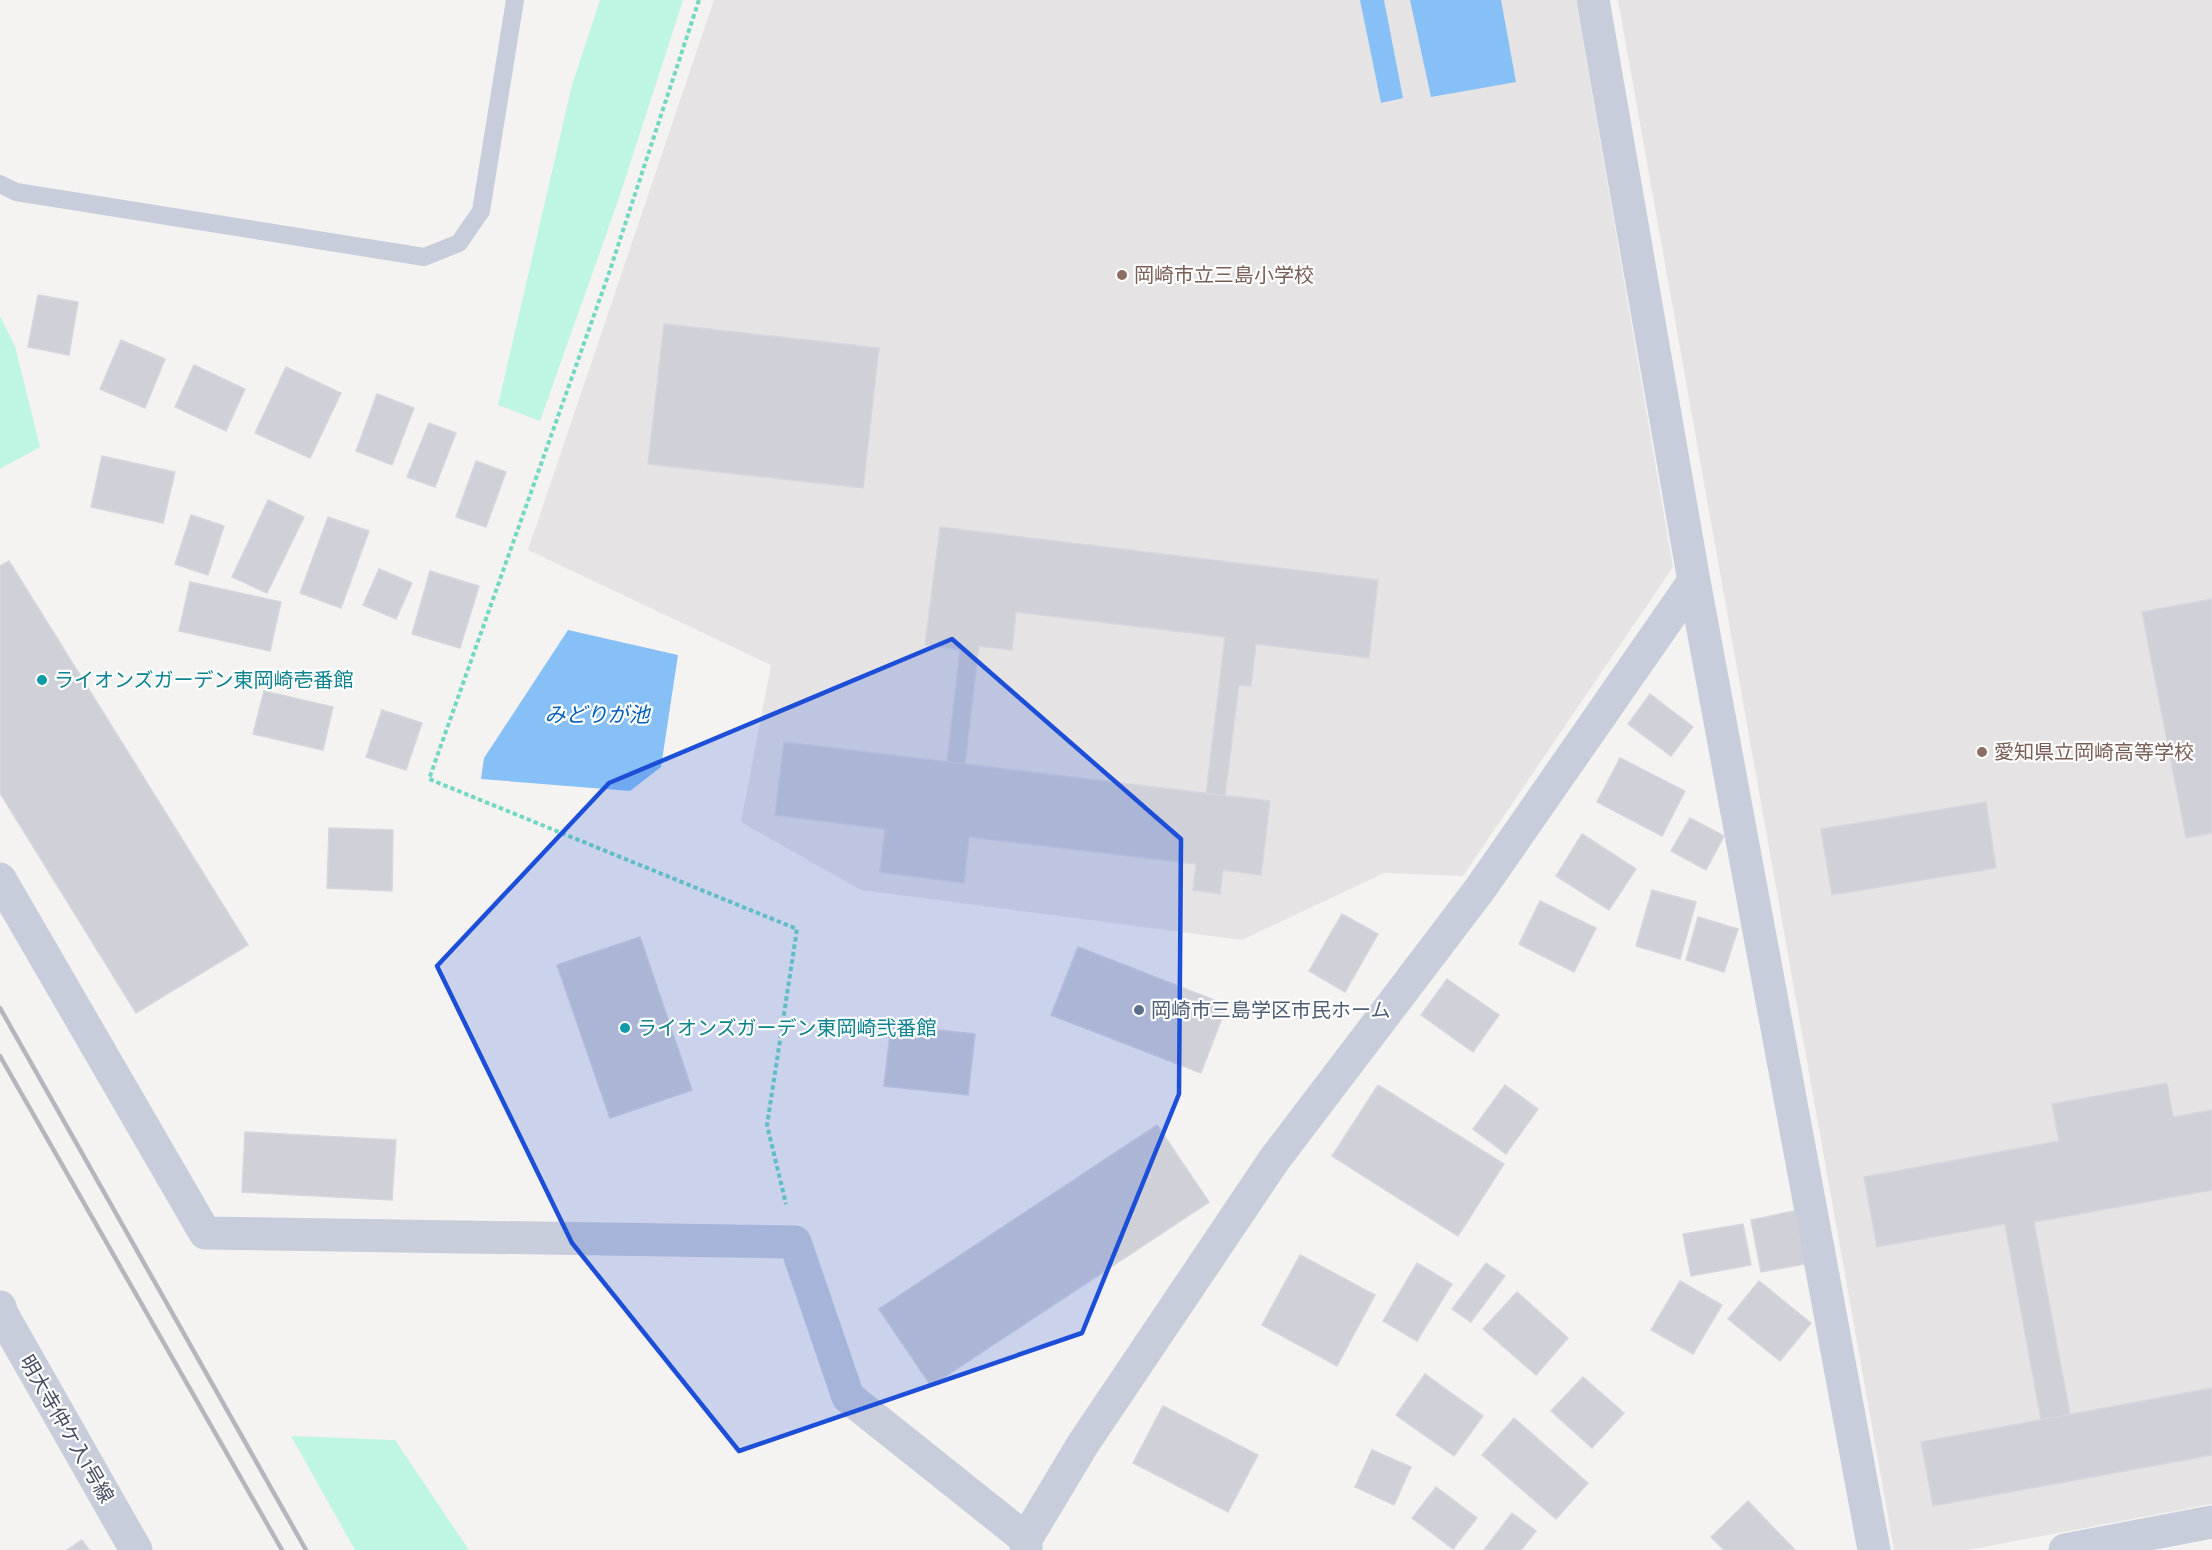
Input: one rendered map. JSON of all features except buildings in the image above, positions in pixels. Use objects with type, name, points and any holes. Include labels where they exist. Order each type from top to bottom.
[{"type":"street","points":[[1593,0],[1694,581],[1874,1550]]},
{"type":"street","points":[[0,879],[206,1233],[795,1242],[848,1397],[1026,1544],[1083,1444],[1274,1160],[1480,889],[1694,581]]},
{"type":"street","name":"明大寺仲ケ入1号線","points":[[0,1313],[136,1550]]},
{"type":"street","points":[[2067,1550],[2212,1522]]},
{"type":"lane","points":[[0,184],[16,192],[424,256],[459,243],[481,211],[514,0]]},
{"type":"path","points":[[699,0],[609,273],[429,779],[797,929],[767,1125],[795,1242]]},
{"type":"highlighted area","points":[[952,639],[1181,839],[1179,1094],[1082,1333],[739,1451],[572,1243],[437,966],[609,783]]},
{"type":"shaded area","name":"岡崎市立三島小学校","points":[[714,0],[1576,0],[1673,567],[1463,876],[1384,873],[1242,940],[861,890],[741,822],[771,665],[528,550]]},
{"type":"shaded area","name":"愛知県立岡崎高等学校","points":[[1618,0],[2212,0],[2212,1504],[1968,1550],[1894,1550]]},
{"type":"green space","points":[[600,0],[683,0],[619,198],[540,421],[498,405],[572,85]]},
{"type":"green space","points":[[0,316],[15,346],[40,447],[0,469]]},
{"type":"green space","points":[[291,1436],[395,1440],[469,1550],[355,1550]]},
{"type":"water","points":[[1360,0],[1384,0],[1403,98],[1381,103]]},
{"type":"water","points":[[1410,0],[1501,0],[1516,82],[1431,97]]},
{"type":"water","name":"みどりが池","points":[[568,630],[678,655],[661,767],[630,791],[481,779],[484,758]]},
{"type":"railway","points":[[0,1008],[306,1550]]},
{"type":"railway","points":[[0,1056],[282,1550]]},
{"type":"place","name":"岡崎市立三島小学校","points":[[1122,275]]},
{"type":"place","name":"ライオンズガーデン東岡崎壱番館","points":[[42,680]]},
{"type":"place","name":"愛知県立岡崎高等学校","points":[[1982,752]]},
{"type":"place","name":"岡崎市三島学区市民ホーム","points":[[1139,1010]]},
{"type":"place","name":"ライオンズガーデン東岡崎弐番館","points":[[625,1028]]}]
